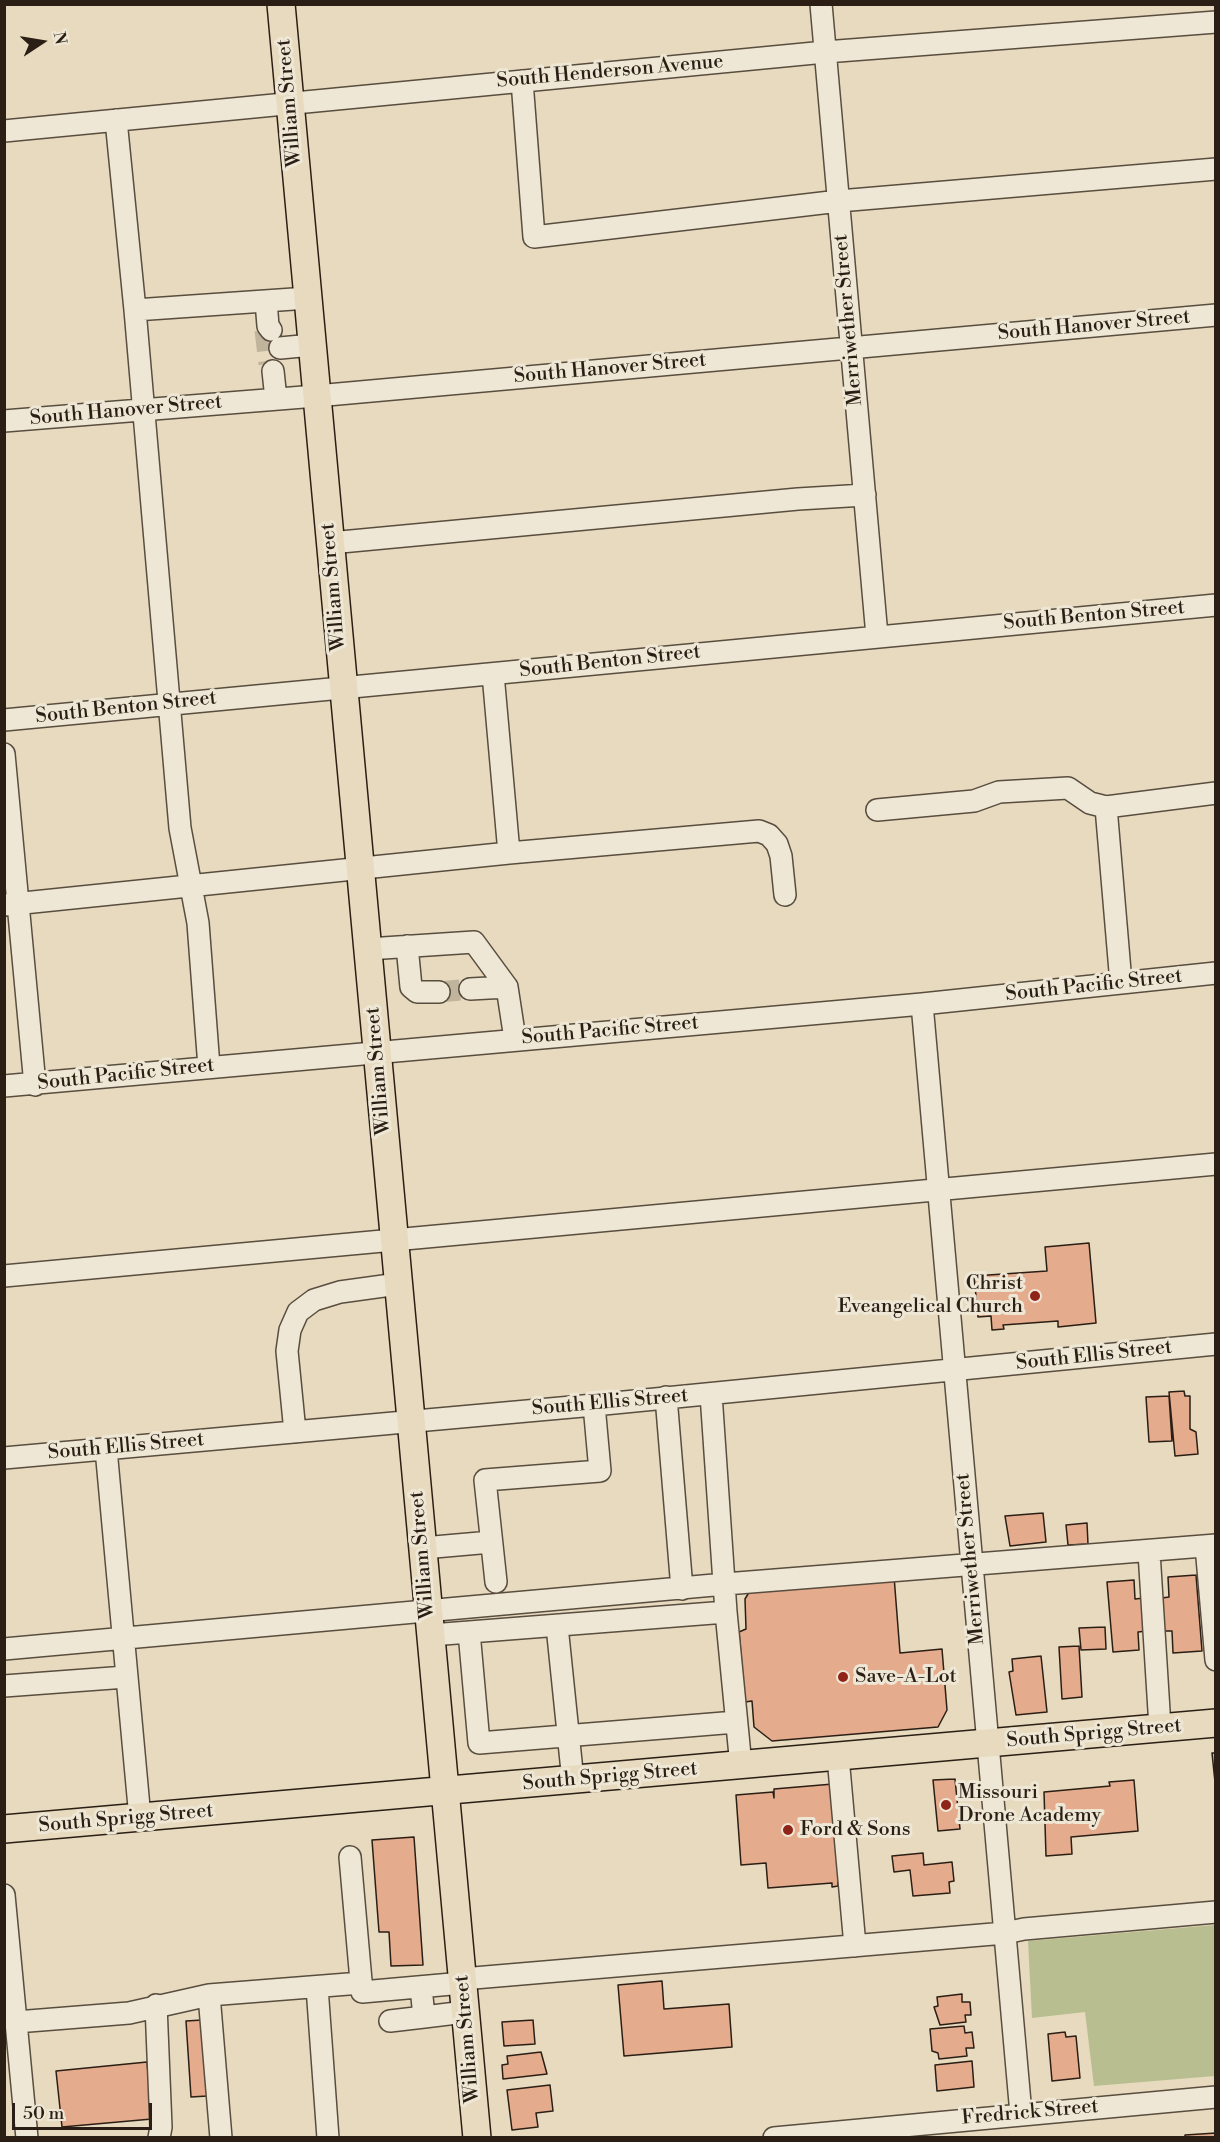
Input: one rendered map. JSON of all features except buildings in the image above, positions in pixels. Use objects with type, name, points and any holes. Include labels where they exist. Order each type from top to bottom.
[{"type":"main road","name":"William Street","points":[[281,4],[477,2138]]},
{"type":"main road","name":"South Sprigg Street","points":[[4,1829],[1215,1723]]},
{"type":"street","name":"Merriwether Street","points":[[821,4],[878,636]]},
{"type":"street","name":"South Henderson Avenue","points":[[4,131],[825,52],[1215,22]]},
{"type":"street","points":[[522,81],[534,237],[838,201],[1215,169]]},
{"type":"street","points":[[116,120],[135,309],[180,828],[198,922],[209,1068]]},
{"type":"street","points":[[135,309],[308,298]]},
{"type":"street","points":[[267,301],[276,399]]},
{"type":"street","name":"South Hanover Street","points":[[4,421],[316,396],[1215,315]]},
{"type":"street","points":[[272,348],[312,345]]},
{"type":"street","points":[[330,543],[798,499],[865,495]]},
{"type":"street","name":"South Benton Street","points":[[4,720],[1215,605]]},
{"type":"street","points":[[493,674],[509,853]]},
{"type":"street","points":[[4,754],[12,905],[35,1084]]},
{"type":"street","points":[[878,810],[974,801],[999,792],[1068,788],[1090,803],[1106,807],[1215,793]]},
{"type":"street","points":[[1106,807],[1121,983]]},
{"type":"street","points":[[12,905],[360,867],[759,831],[769,835],[777,844],[781,856],[785,896]]},
{"type":"street","points":[[368,949],[474,942],[507,987],[515,1039]]},
{"type":"street","points":[[407,946],[411,987],[417,993],[439,992]]},
{"type":"street","name":"South Pacific Street","points":[[4,1086],[922,1004],[1215,973]]},
{"type":"street","points":[[470,989],[507,987]]},
{"type":"street","name":"Merriwether Street","points":[[922,1004],[1021,2114]]},
{"type":"street","points":[[4,1276],[1215,1164]]},
{"type":"street","points":[[295,1432],[289,1394],[287,1351],[290,1330],[298,1312],[314,1300],[340,1292],[398,1284]]},
{"type":"street","name":"South Ellis Street","points":[[4,1458],[711,1394],[1215,1344]]},
{"type":"street","points":[[711,1394],[726,1612],[741,1766]]},
{"type":"street","points":[[666,1397],[682,1589]]},
{"type":"street","points":[[496,1582],[485,1480],[600,1471],[594,1405]]},
{"type":"street","points":[[106,1449],[140,1818]]},
{"type":"street","points":[[423,1548],[491,1542]]},
{"type":"street","points":[[4,1650],[122,1639],[430,1624],[725,1584],[1149,1552],[1211,1545],[1215,1660]]},
{"type":"street","points":[[1149,1552],[1160,1727]]},
{"type":"street","points":[[430,1624],[469,1632],[726,1612]]},
{"type":"street","points":[[557,1626],[573,1781]]},
{"type":"street","points":[[469,1632],[479,1743],[736,1722]]},
{"type":"street","points":[[4,1686],[126,1677]]},
{"type":"street","points":[[838,1757],[855,1946]]},
{"type":"street","points":[[350,1857],[362,1992],[1215,1912]]},
{"type":"street","points":[[4,1895],[27,2138]]},
{"type":"street","points":[[16,2022],[129,2013],[156,2005],[210,1995],[361,1983]]},
{"type":"street","points":[[317,1987],[328,2138]]},
{"type":"street","points":[[421,1988],[424,2018]]},
{"type":"street","points":[[210,1995],[221,2138]]},
{"type":"street","points":[[156,2005],[161,2127],[159,2138]]},
{"type":"street","points":[[390,2021],[465,2013]]},
{"type":"street","name":"Fredrick Street","points":[[774,2138],[871,2133],[1021,2114],[1215,2097]]},
{"type":"green space","points":[[1215,1925],[1215,2076],[1094,2086],[1085,2012],[1032,2018],[1028,1941]]},
{"type":"tunnel","points":[[265,330],[269,364]]},
{"type":"tunnel","points":[[439,992],[470,989]]},
{"type":"place","name":"Christ Eveangelical Church","points":[[1035,1296]]},
{"type":"place","name":"Save-A-Lot","points":[[843,1677]]},
{"type":"place","name":"Missouri Drone Academy","points":[[946,1805]]},
{"type":"place","name":"Ford & Sons","points":[[788,1830]]}]
